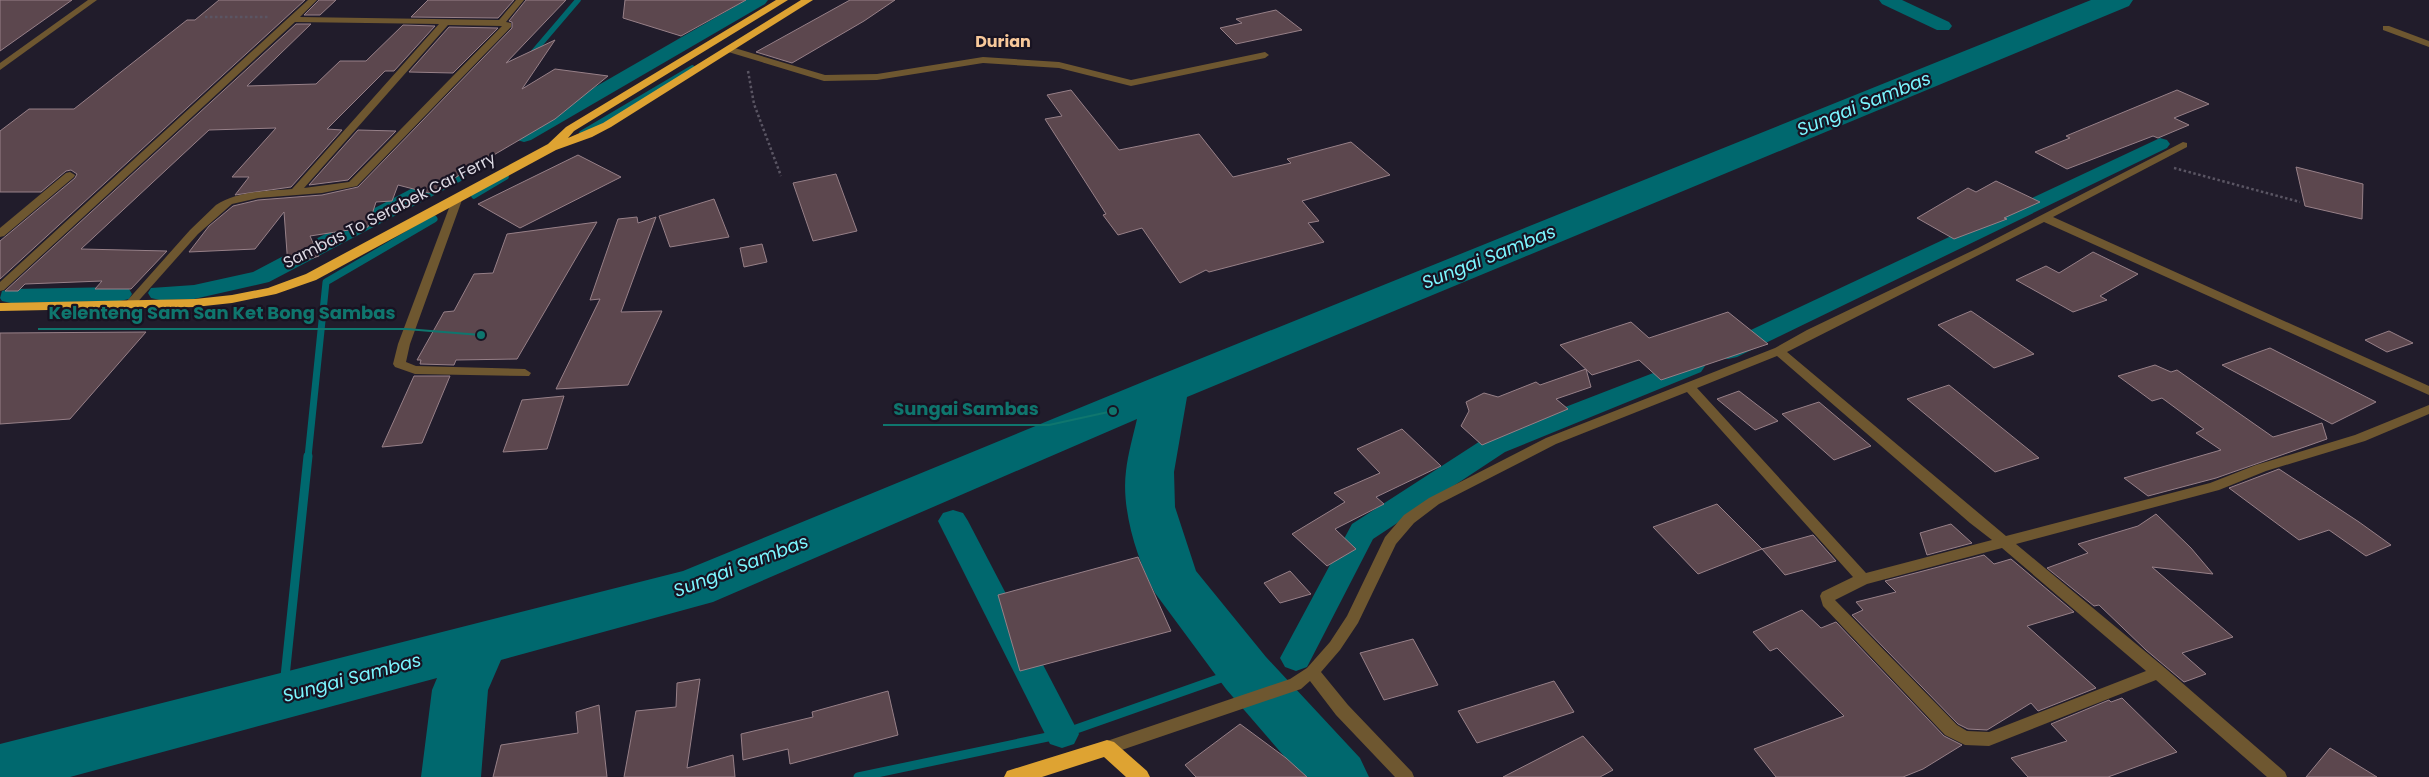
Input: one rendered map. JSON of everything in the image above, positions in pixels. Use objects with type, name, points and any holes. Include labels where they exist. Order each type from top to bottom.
[{"type":"highway","points":[[552,147],[570,128],[783,0]]},
{"type":"highway","points":[[552,147],[588,135],[607,125],[808,0]]},
{"type":"highway","name":"Sambas To Serabek Car Ferry","points":[[0,307],[232,299],[271,291],[311,276],[552,147]]},
{"type":"highway","points":[[1014,777],[1108,748],[1140,777]]},
{"type":"street","points":[[0,67],[93,0]]},
{"type":"street","points":[[0,288],[313,0]]},
{"type":"street","points":[[501,23],[520,0]]},
{"type":"street","points":[[130,304],[223,204],[248,198],[336,188],[354,184],[508,25],[501,23],[294,18]]},
{"type":"street","points":[[294,193],[446,22]]},
{"type":"street","points":[[2386,28],[2429,44]]},
{"type":"street","points":[[728,49],[824,78],[877,77],[983,60],[1059,65],[1131,83],[1265,55]]},
{"type":"street","points":[[1108,748],[1295,684],[1312,672],[1335,646],[1353,619],[1390,541],[1409,520],[1427,505],[1551,441],[1779,351],[1811,333],[1973,255],[2183,145]]},
{"type":"street","points":[[0,234],[70,175]]},
{"type":"street","points":[[456,200],[404,344],[399,364],[414,370],[525,373]]},
{"type":"street","points":[[2043,217],[2429,391]]},
{"type":"street","points":[[1779,351],[1975,519],[2005,541],[2160,672],[2279,777]]},
{"type":"street","points":[[1688,387],[1863,580]]},
{"type":"street","points":[[2160,672],[1989,739],[1965,738],[1952,730],[1828,602],[1827,596],[1834,591],[1863,580],[2214,487],[2261,468],[2360,438],[2429,409]]},
{"type":"street","points":[[1312,672],[1342,710],[1406,777]]},
{"type":"path","points":[[205,18],[294,18]]},
{"type":"path","points":[[744,53],[754,104],[781,176]]},
{"type":"path","points":[[2152,162],[2300,202]]},
{"type":"building","points":[[0,0],[72,0],[0,51]]},
{"type":"building","points":[[219,0],[305,0],[0,279],[0,241],[75,178],[77,174],[71,170],[66,171],[41,192],[0,192],[0,131],[29,109],[74,109],[187,20],[195,20]]},
{"type":"building","points":[[319,0],[336,0],[320,15],[304,15]]},
{"type":"building","points":[[428,0],[514,0],[498,18],[411,17]]},
{"type":"building","points":[[526,0],[566,0],[506,63],[555,40],[522,89],[555,69],[608,76],[555,119],[429,193],[398,185],[392,201],[376,202],[368,227],[310,236],[319,256],[288,266],[284,212],[255,249],[189,252],[209,226],[233,206],[258,200],[322,195],[358,187],[512,28],[512,22],[509,21]]},
{"type":"building","points":[[625,0],[746,0],[681,36],[623,18]]},
{"type":"building","points":[[850,0],[895,0],[864,21],[792,63],[756,52]]},
{"type":"building","points":[[1276,10],[1302,30],[1236,44],[1220,28],[1242,23],[1236,19]]},
{"type":"building","points":[[296,24],[311,24],[247,86],[316,84],[340,61],[366,61],[403,25],[435,26],[394,71],[385,71],[327,129],[342,130],[291,187],[235,195],[249,177],[232,177],[276,128],[209,130],[81,249],[167,251],[131,289],[95,289],[102,281],[25,284],[18,291],[5,291]]},
{"type":"building","points":[[449,27],[498,28],[453,73],[409,72]]},
{"type":"building","points":[[1071,90],[1119,150],[1199,134],[1233,177],[1291,163],[1287,159],[1351,142],[1390,175],[1302,201],[1319,221],[1308,223],[1324,242],[1209,272],[1206,270],[1180,283],[1142,228],[1118,235],[1103,215],[1106,214],[1045,119],[1062,116],[1047,95]]},
{"type":"building","points":[[2177,90],[2209,104],[2174,118],[2189,125],[2158,138],[2153,136],[2067,169],[2035,152],[2070,138],[2066,136]]},
{"type":"building","points":[[358,130],[396,131],[348,180],[309,185]]},
{"type":"building","points":[[578,155],[621,177],[520,228],[478,204]]},
{"type":"building","points":[[2296,167],[2363,184],[2362,219],[2305,206]]},
{"type":"building","points":[[836,174],[857,231],[813,241],[793,183]]},
{"type":"building","points":[[1996,181],[2040,202],[2004,218],[2007,219],[1954,239],[1917,218],[1968,188],[1976,192]]},
{"type":"building","points":[[714,199],[729,237],[670,247],[659,216]]},
{"type":"building","points":[[637,217],[638,223],[656,217],[621,312],[662,311],[628,385],[556,389],[600,299],[590,300],[618,219]]},
{"type":"building","points":[[597,222],[517,359],[456,360],[454,365],[420,364],[421,360],[417,360],[444,312],[454,311],[474,274],[493,273],[507,234]]},
{"type":"building","points":[[762,244],[767,262],[744,267],[740,248]]},
{"type":"building","points":[[2093,252],[2138,274],[2100,296],[2107,300],[2073,312],[2016,280],[2046,266],[2059,273]]},
{"type":"building","points":[[1971,311],[2034,354],[1994,368],[1938,325]]},
{"type":"building","points":[[1728,312],[1768,344],[1661,380],[1639,360],[1592,375],[1560,345],[1631,322],[1649,338]]},
{"type":"building","points":[[2389,331],[2413,343],[2387,352],[2365,340]]},
{"type":"building","points":[[146,332],[70,419],[0,424],[0,333]]},
{"type":"building","points":[[2270,348],[2376,402],[2332,424],[2222,365]]},
{"type":"building","points":[[2155,365],[2171,372],[2177,370],[2273,437],[2322,423],[2327,439],[2216,478],[2148,496],[2124,478],[2221,450],[2196,433],[2204,429],[2162,398],[2152,401],[2118,376]]},
{"type":"building","points":[[1586,369],[1591,387],[1556,399],[1568,409],[1482,445],[1461,426],[1469,411],[1466,402],[1484,393],[1498,397],[1536,382],[1540,385]]},
{"type":"building","points":[[414,376],[450,376],[422,443],[382,447]]},
{"type":"building","points":[[1949,385],[2039,458],[1995,472],[1907,399]]},
{"type":"building","points":[[1739,391],[1778,421],[1755,430],[1717,399]]},
{"type":"building","points":[[564,396],[547,449],[503,452],[522,400]]},
{"type":"building","points":[[1819,402],[1871,446],[1834,460],[1782,414]]},
{"type":"building","points":[[1402,429],[1441,466],[1376,497],[1384,504],[1335,529],[1356,549],[1327,566],[1292,534],[1345,502],[1334,493],[1380,473],[1357,449]]},
{"type":"building","points":[[2279,469],[2391,545],[2366,556],[2329,530],[2299,540],[2229,488]]},
{"type":"building","points":[[1717,504],[1762,549],[1698,574],[1653,527]]},
{"type":"building","points":[[2156,514],[2191,548],[2213,574],[2152,567],[2233,637],[2182,653],[2206,674],[2184,682],[2146,650],[2099,605],[2094,606],[2047,568],[2088,553],[2078,544],[2138,526]]},
{"type":"building","points":[[1951,524],[1972,543],[1927,555],[1920,533]]},
{"type":"building","points":[[1813,535],[1836,561],[1785,575],[1762,549]]},
{"type":"building","points":[[1984,555],[1994,564],[2011,559],[2074,612],[2027,626],[2096,688],[2038,711],[2031,703],[1987,730],[1968,729],[1958,724],[1852,615],[1863,610],[1856,602],[1896,592],[1885,581]]},
{"type":"building","points":[[1138,557],[1171,631],[1020,671],[998,595]]},
{"type":"building","points":[[1290,571],[1311,594],[1280,603],[1264,583]]},
{"type":"building","points":[[1802,610],[1821,628],[1836,622],[1944,736],[1962,745],[1923,769],[1903,777],[1776,777],[1754,749],[1844,716],[1777,648],[1770,651],[1753,632]]},
{"type":"building","points":[[1413,639],[1438,685],[1384,700],[1360,653]]},
{"type":"building","points":[[700,679],[687,768],[733,755],[735,777],[624,777],[636,711],[676,707],[677,683]]},
{"type":"building","points":[[1554,681],[1574,712],[1477,743],[1458,711]]},
{"type":"building","points":[[888,691],[898,735],[790,764],[788,749],[743,760],[741,734],[813,717],[812,712]]},
{"type":"building","points":[[2122,698],[2177,752],[2108,777],[2028,777],[2011,758],[2067,741],[2051,724],[2109,700],[2111,702]]},
{"type":"building","points":[[599,705],[607,777],[493,777],[501,745],[578,733],[576,712]]},
{"type":"building","points":[[1240,724],[1286,758],[1307,777],[1196,777],[1185,765]]},
{"type":"building","points":[[1583,736],[1613,770],[1600,777],[1503,777]]},
{"type":"building","points":[[2330,748],[2377,777],[2306,777]]},
{"type":"waterway","points":[[531,55],[578,0]]},
{"type":"waterway","points":[[524,136],[759,0]]},
{"type":"waterway","points":[[1888,0],[1943,26]]},
{"type":"waterway","name":"Sungai Sambas","points":[[1166,389],[2118,0]]},
{"type":"waterway","points":[[582,133],[692,68]]},
{"type":"waterway","points":[[1728,351],[2160,144]]},
{"type":"waterway","points":[[160,293],[194,292],[261,277],[455,175]]},
{"type":"waterway","points":[[474,196],[506,177]]},
{"type":"waterway","points":[[404,203],[421,183]]},
{"type":"waterway","points":[[308,457],[326,282],[434,219]]},
{"type":"waterway","points":[[11,296],[120,294]]},
{"type":"waterway","points":[[1296,658],[1362,532],[1495,445],[1692,366]]},
{"type":"waterway","name":"Sungai Sambas","points":[[0,770],[694,588],[1166,389]]},
{"type":"waterway","points":[[1166,389],[1150,472],[1150,507],[1173,579],[1246,673],[1339,777]]},
{"type":"waterway","points":[[283,696],[308,456]]},
{"type":"waterway","points":[[953,521],[1062,734]]},
{"type":"waterway","points":[[451,777],[460,690],[480,645]]},
{"type":"waterway","points":[[858,777],[1062,734],[1221,678]]},
{"type":"place","name":"Kelenteng Sam San Ket Bong Sambas","points":[[481,335]]},
{"type":"place","name":"Sungai Sambas","points":[[1113,411]]},
{"type":"district","name":"Durian","points":[[1003,41]]}]
